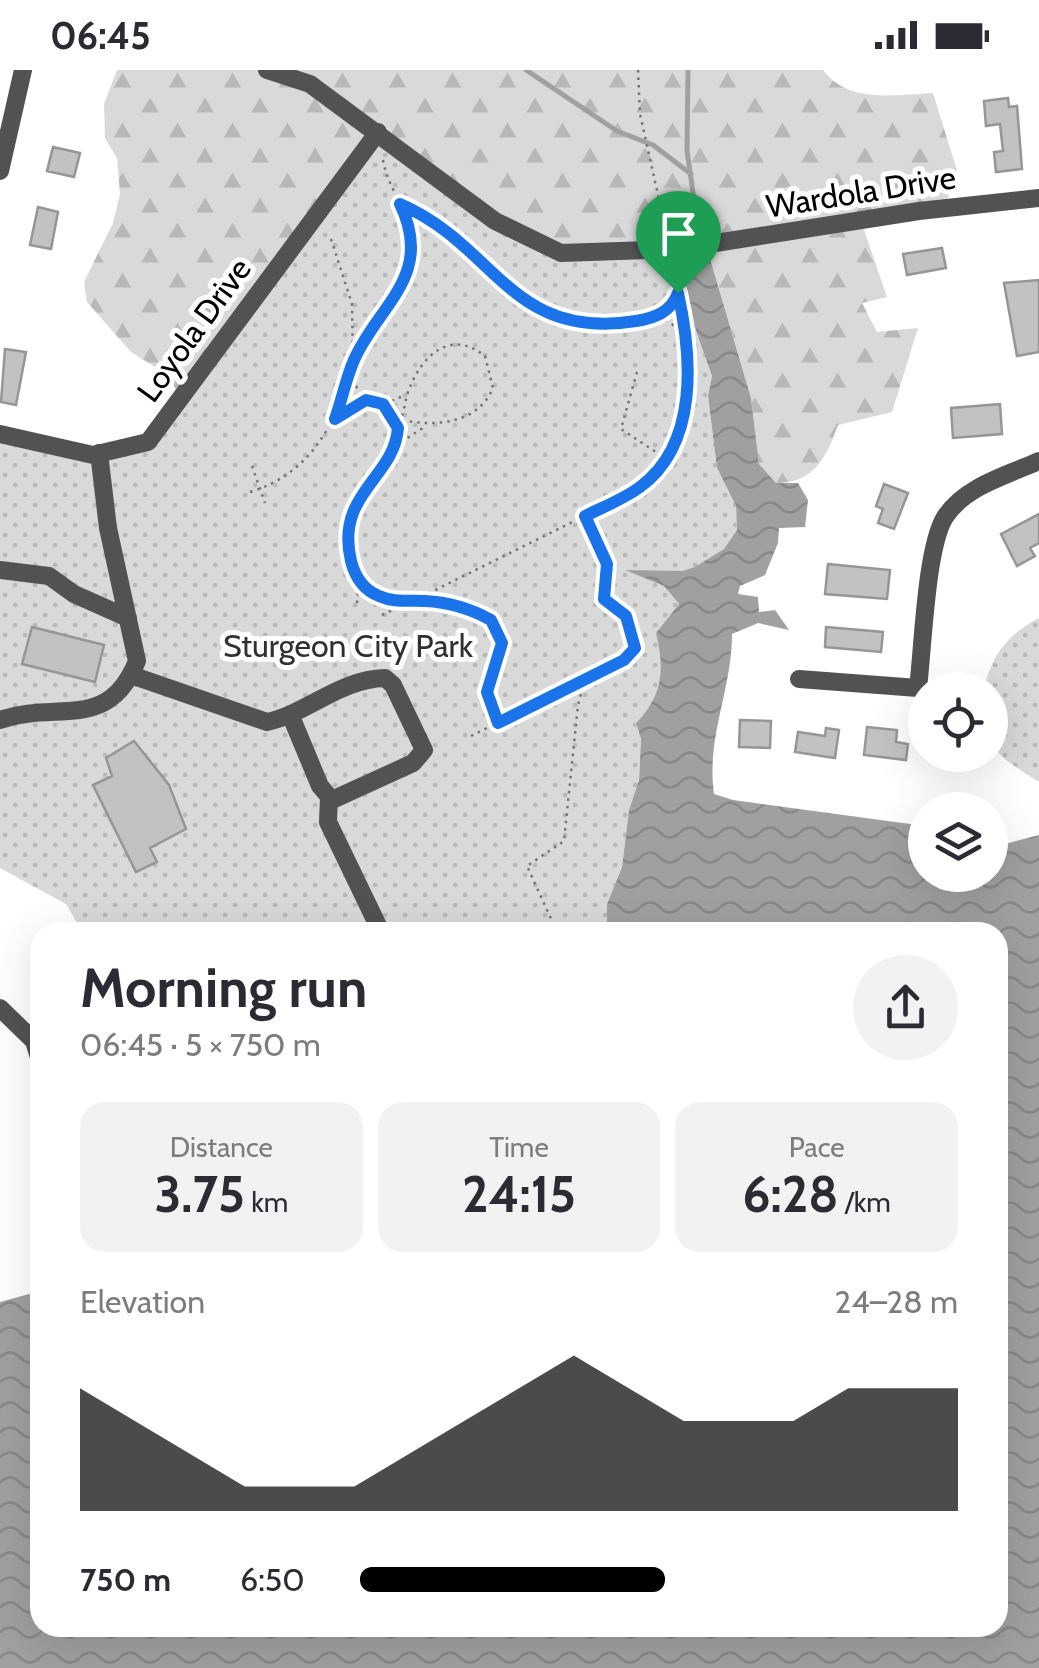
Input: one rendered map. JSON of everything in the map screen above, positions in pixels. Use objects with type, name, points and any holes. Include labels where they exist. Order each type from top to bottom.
[{"type":"street","points":[[0,171],[23,70]]},
{"type":"street","name":"Wardola Drive","points":[[268,70],[310,84],[495,220],[560,253],[672,249],[919,210],[1039,198]]},
{"type":"street","name":"Loyola Drive","points":[[0,434],[99,453],[148,442],[378,132]]},
{"type":"street","points":[[0,720],[26,711],[84,712],[115,699],[136,661],[108,528],[99,453]]},
{"type":"street","points":[[799,679],[918,688],[934,552],[945,517],[972,491],[1039,461]]},
{"type":"street","points":[[0,570],[49,576],[74,594],[128,618]]},
{"type":"street","points":[[131,674],[266,722],[364,678],[385,678],[422,740],[424,750],[412,764],[341,798],[329,798]]},
{"type":"street","points":[[290,714],[329,798],[328,822],[376,922]]},
{"type":"street","points":[[0,1008],[30,1037]]},
{"type":"path","points":[[382,615],[641,487],[666,458],[676,435],[688,380],[687,335],[672,249],[640,114],[638,70]]},
{"type":"path","points":[[352,362],[402,285],[409,247],[383,160]]},
{"type":"path","points":[[398,201],[442,224],[510,292],[558,318],[605,326],[658,316],[668,310],[678,293]]},
{"type":"path","points":[[250,492],[305,461],[335,419],[350,378],[350,292],[332,238]]},
{"type":"path","points":[[658,316],[687,335]]},
{"type":"path","points":[[357,603],[359,580],[349,549],[350,521],[368,483],[394,447],[427,425],[465,417],[484,406],[492,388],[485,356],[462,343],[444,345],[430,353],[407,394],[402,420]]},
{"type":"path","points":[[637,372],[621,429],[666,458]]},
{"type":"path","points":[[350,378],[366,400],[383,404],[407,394]]},
{"type":"path","points":[[335,419],[366,400]]},
{"type":"path","points":[[383,404],[396,422],[394,447]]},
{"type":"path","points":[[396,422],[427,425]]},
{"type":"path","points":[[252,466],[265,503]]},
{"type":"path","points":[[471,736],[631,655],[636,640],[626,616],[604,599],[607,564],[585,516]]},
{"type":"path","points":[[359,580],[383,598],[443,603],[491,620],[502,643],[487,692],[498,723]]},
{"type":"path","points":[[553,922],[530,874],[530,862],[556,850],[565,836],[585,680]]},
{"type":"green space","points":[[117,70],[823,70],[833,81],[859,93],[933,93],[959,177],[942,208],[861,221],[887,297],[862,303],[877,332],[918,328],[892,412],[838,425],[817,466],[800,479],[776,483],[759,464],[751,398],[706,245],[585,255],[527,240],[378,132],[179,401],[171,377],[131,352],[87,302],[84,282],[113,223],[120,194],[117,158],[105,138],[104,104]]},
{"type":"green space","name":"Sturgeon City Park","points":[[378,132],[678,249],[696,331],[712,376],[708,396],[717,468],[736,506],[737,530],[724,550],[696,567],[682,571],[628,571],[664,586],[679,604],[657,633],[660,681],[652,702],[636,723],[641,739],[639,780],[629,810],[622,867],[607,904],[607,922],[76,922],[66,904],[0,868],[0,434],[93,455],[148,442]]},
{"type":"green space","points":[[1039,618],[1039,782],[1008,761],[1008,672],[989,672],[1002,647]]},
{"type":"water","points":[[706,245],[751,398],[759,464],[776,483],[798,483],[808,500],[805,527],[779,528],[778,543],[765,575],[740,586],[738,594],[758,597],[759,612],[775,610],[789,630],[758,623],[732,634],[713,753],[714,794],[733,800],[908,824],[908,892],[1008,892],[1008,843],[1039,835],[1039,1668],[0,1668],[0,1302],[30,1294],[30,1637],[1008,1637],[1008,922],[607,922],[607,904],[622,867],[629,810],[639,780],[641,739],[636,723],[652,702],[660,681],[656,633],[679,604],[664,586],[625,570],[682,571],[695,567],[724,549],[737,530],[736,506],[717,468],[708,396],[712,376],[696,331],[678,249]]},
{"type":"building","points":[[1008,98],[1009,107],[1017,106],[1022,169],[996,172],[994,152],[1003,151],[1000,124],[986,126],[984,101]]},
{"type":"building","points":[[53,147],[80,153],[74,177],[47,171]]},
{"type":"building","points":[[38,207],[58,212],[51,249],[30,245]]},
{"type":"building","points":[[942,248],[946,268],[907,275],[903,254]]},
{"type":"building","points":[[1039,280],[1039,352],[1017,356],[1004,283]]},
{"type":"building","points":[[5,349],[26,352],[16,405],[1,402]]},
{"type":"building","points":[[1000,404],[1002,434],[953,438],[951,408]]},
{"type":"building","points":[[884,484],[908,493],[894,529],[878,523],[883,509],[876,506]]},
{"type":"building","points":[[1039,514],[1039,543],[1030,548],[1035,556],[1017,566],[1001,534]]},
{"type":"building","points":[[828,564],[890,570],[887,599],[825,594]]},
{"type":"building","points":[[32,627],[104,645],[95,682],[22,664]]},
{"type":"building","points":[[826,627],[883,632],[881,652],[825,647]]},
{"type":"building","points":[[740,720],[771,721],[770,748],[739,747]]},
{"type":"building","points":[[867,727],[897,730],[896,742],[908,744],[906,760],[864,755]]},
{"type":"building","points":[[826,728],[839,730],[835,758],[795,752],[798,732],[825,736]]},
{"type":"building","points":[[134,741],[169,785],[186,829],[150,848],[157,862],[136,872],[93,785],[112,776],[106,758]]},
{"type":"waterway","points":[[526,70],[617,131],[653,145],[691,174]]},
{"type":"waterway","points":[[688,70],[687,151],[700,241]]},
{"type":"route","points":[[400,204],[442,224],[510,292],[558,318],[605,326],[645,320],[668,310],[678,293],[690,361],[686,397],[672,447],[660,468],[641,487],[585,516],[607,564],[604,599],[626,616],[633,629],[635,648],[624,660],[498,723],[487,692],[502,643],[491,620],[443,603],[397,601],[374,594],[356,577],[349,549],[350,521],[356,504],[392,452],[398,428],[383,404],[366,400],[335,419],[352,362],[394,303],[402,285],[409,247],[408,227],[400,204]]}]
